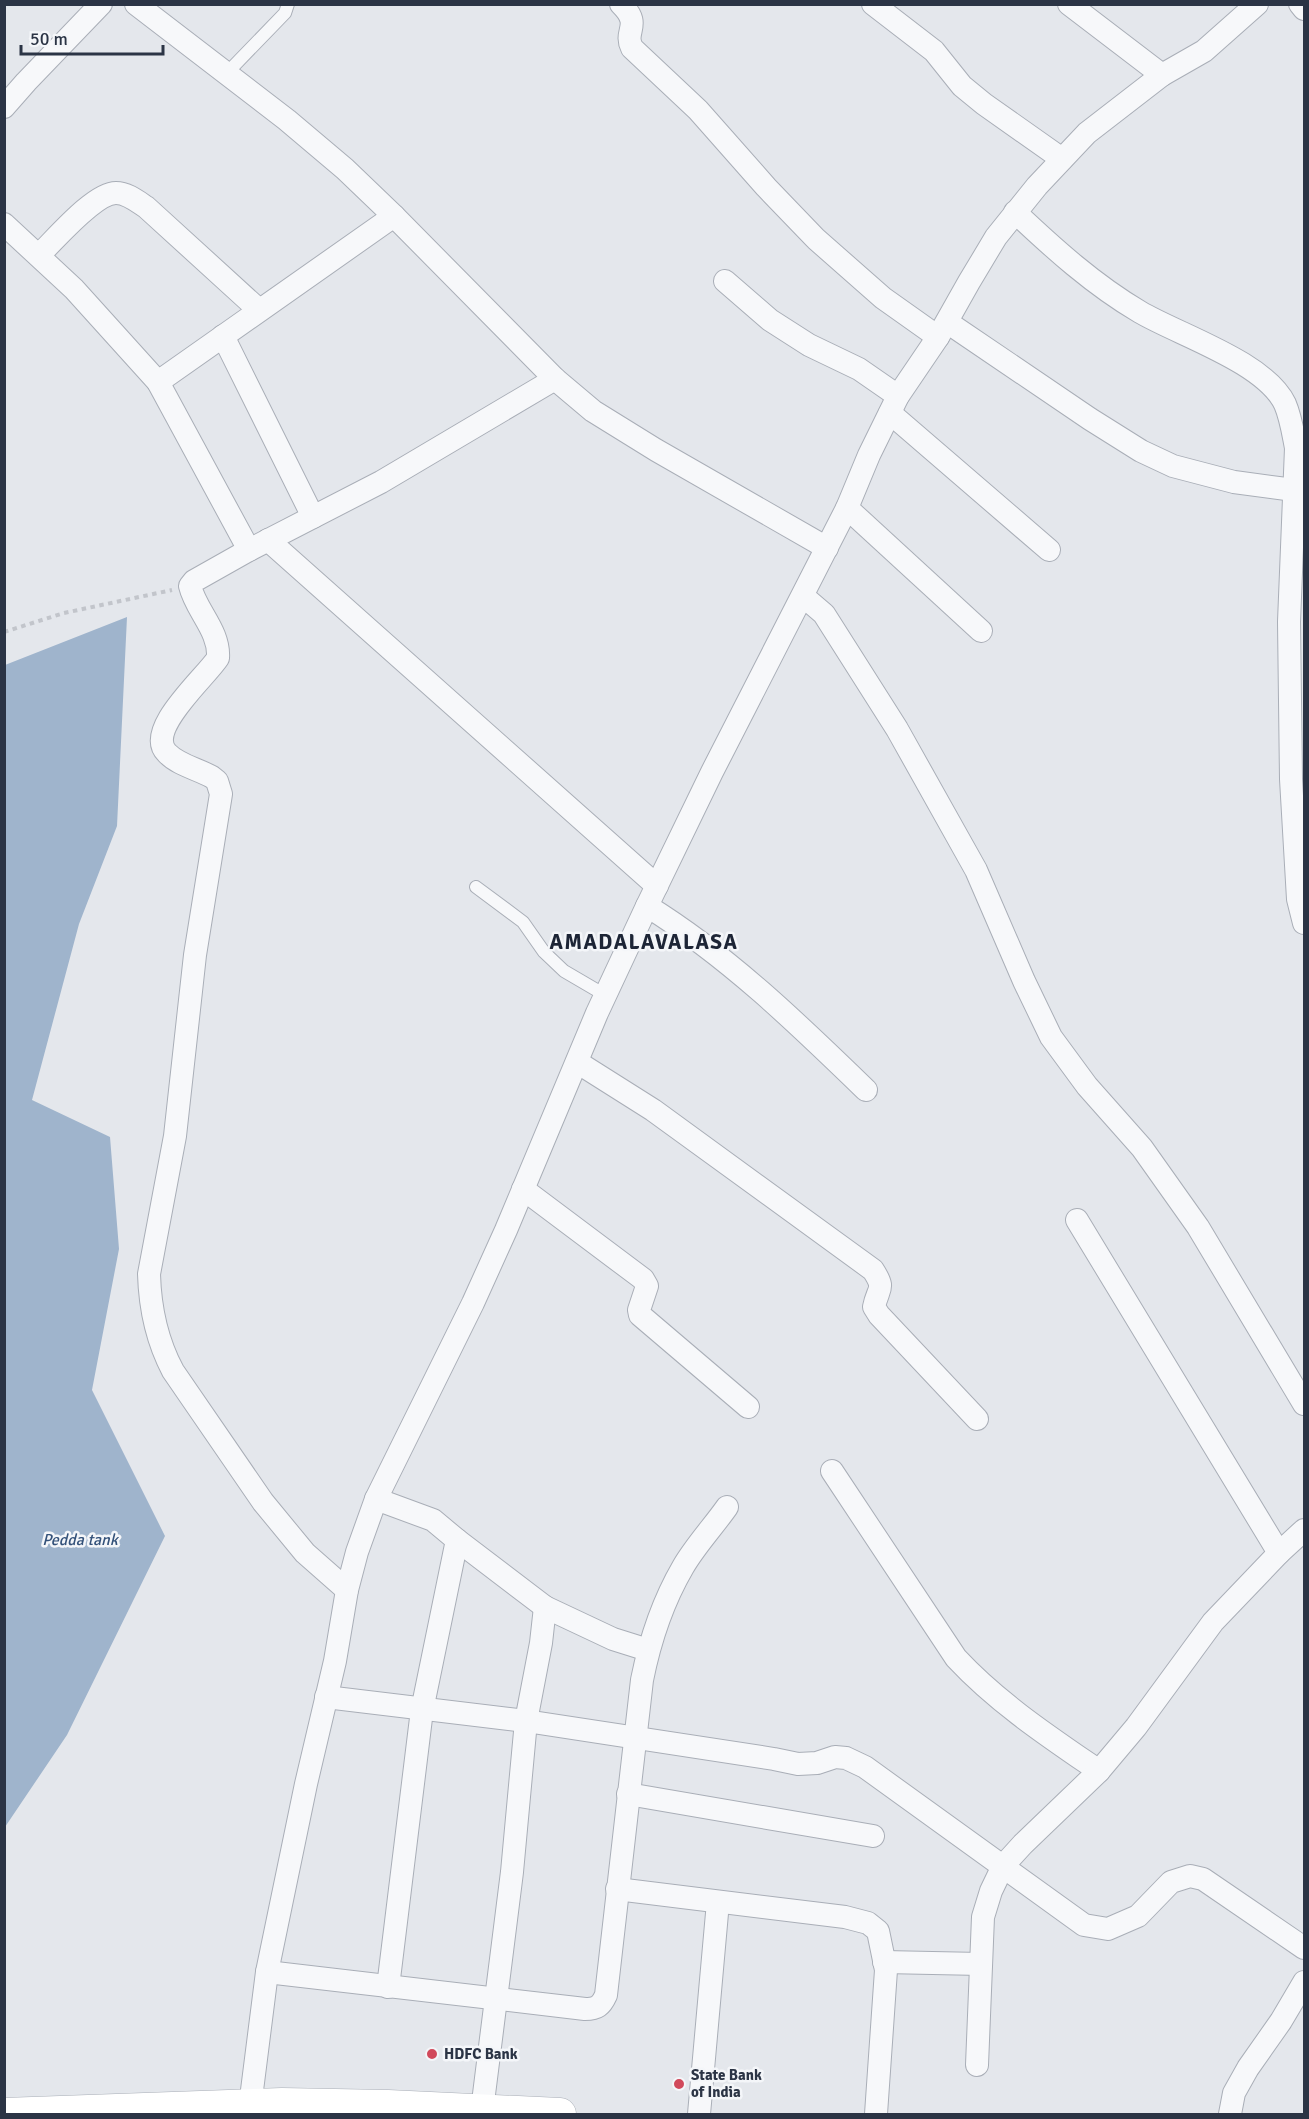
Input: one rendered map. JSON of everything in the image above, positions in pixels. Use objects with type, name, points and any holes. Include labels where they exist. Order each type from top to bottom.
[{"type":"main road","points":[[4,2114],[249,2110],[282,2104],[388,2106],[560,2115]]},
{"type":"street","points":[[4,107],[101,4]]},
{"type":"street","points":[[136,4],[287,120],[345,169],[555,379],[593,411],[656,450],[827,548]]},
{"type":"street","points":[[621,4],[633,21],[629,43],[632,48],[703,115],[766,187],[816,239],[883,298],[943,329],[1141,451],[1173,466],[1234,482],[1294,489]]},
{"type":"street","points":[[873,4],[934,51],[962,86],[1062,159]]},
{"type":"street","points":[[1069,4],[1162,75]]},
{"type":"street","points":[[249,2110],[267,1972],[347,1590],[357,1552],[376,1499],[473,1303],[605,995],[652,896],[847,508],[869,454],[894,405],[943,329],[996,237],[1015,212],[1087,133],[1162,75],[1204,51],[1257,4]]},
{"type":"street","points":[[1300,4],[1305,9]]},
{"type":"street","points":[[39,255],[87,209],[105,195],[117,193],[130,197],[146,207],[259,310]]},
{"type":"street","points":[[1015,212],[1058,252],[1131,306],[1234,358],[1258,374],[1285,403],[1292,423],[1296,448],[1289,622],[1291,779],[1299,899],[1305,923]]},
{"type":"street","points":[[158,382],[394,216]]},
{"type":"street","points":[[4,224],[74,289],[158,382],[258,545],[652,896],[666,917],[730,966],[811,1037],[866,1090]]},
{"type":"street","points":[[725,281],[770,320],[809,345],[859,369],[894,405],[1049,549]]},
{"type":"street","points":[[223,336],[313,517]]},
{"type":"street","points":[[347,1590],[305,1553],[263,1502],[196,1407],[162,1350],[150,1294],[149,1274],[175,1136],[195,955],[221,794],[217,781],[212,777],[173,759],[162,746],[162,731],[175,709],[218,657],[219,649],[216,640],[192,595],[190,586],[194,582],[258,545],[381,482],[555,379]]},
{"type":"street","points":[[1278,394],[1305,398]]},
{"type":"street","points":[[847,508],[981,631]]},
{"type":"street","points":[[802,596],[825,614],[903,739],[976,870],[1051,1037],[1087,1086],[1142,1148],[1198,1227],[1305,1404]]},
{"type":"street","points":[[577,1062],[653,1110],[873,1270],[881,1289],[874,1307],[879,1315],[977,1419]]},
{"type":"street","points":[[523,1189],[643,1279],[647,1286],[639,1310],[640,1315],[748,1407]]},
{"type":"street","points":[[1077,1220],[1279,1553]]},
{"type":"street","points":[[832,1471],[956,1658],[977,1681],[1020,1717],[1099,1771]]},
{"type":"street","points":[[376,1499],[433,1520],[545,1607],[613,1639],[648,1650]]},
{"type":"street","points":[[267,1972],[585,2009],[595,2009],[602,2005],[606,1995],[634,1737],[651,1637],[667,1597],[684,1565],[727,1507]]},
{"type":"street","points":[[977,2065],[983,1917],[1004,1866],[1023,1844],[1099,1771],[1136,1727],[1213,1622],[1279,1553],[1305,1530]]},
{"type":"street","points":[[388,1987],[422,1710],[458,1540]]},
{"type":"street","points":[[482,2110],[512,1872],[525,1721],[541,1643],[545,1607]]},
{"type":"street","points":[[326,1697],[525,1721],[798,1764],[817,1763],[835,1757],[846,1758],[864,1767],[1084,1925],[1108,1929],[1138,1916],[1171,1882],[1190,1876],[1203,1879],[1305,1948]]},
{"type":"street","points":[[628,1794],[873,1836]]},
{"type":"street","points":[[617,1889],[845,1917],[868,1923],[878,1931],[886,1970],[876,2115]]},
{"type":"street","points":[[699,2115],[718,1902]]},
{"type":"street","points":[[884,1962],[981,1964]]},
{"type":"street","points":[[1230,2115],[1234,2093],[1238,2085],[1305,1982]]},
{"type":"lane","points":[[226,74],[285,13],[288,4]]},
{"type":"lane","points":[[476,887],[523,922],[544,952],[564,971],[605,995]]},
{"type":"path","points":[[4,632],[64,613],[190,586]]},
{"type":"water","name":"Pedda tank","points":[[127,617],[117,826],[79,924],[32,1100],[110,1137],[119,1249],[92,1390],[165,1536],[67,1735],[5,1827],[5,665]]},
{"type":"place","name":"HDFC Bank","points":[[432,2054]]},
{"type":"place","name":"State Bank of India","points":[[679,2084]]},
{"type":"district","name":"AMADALAVALASA","points":[[644,942]]}]
